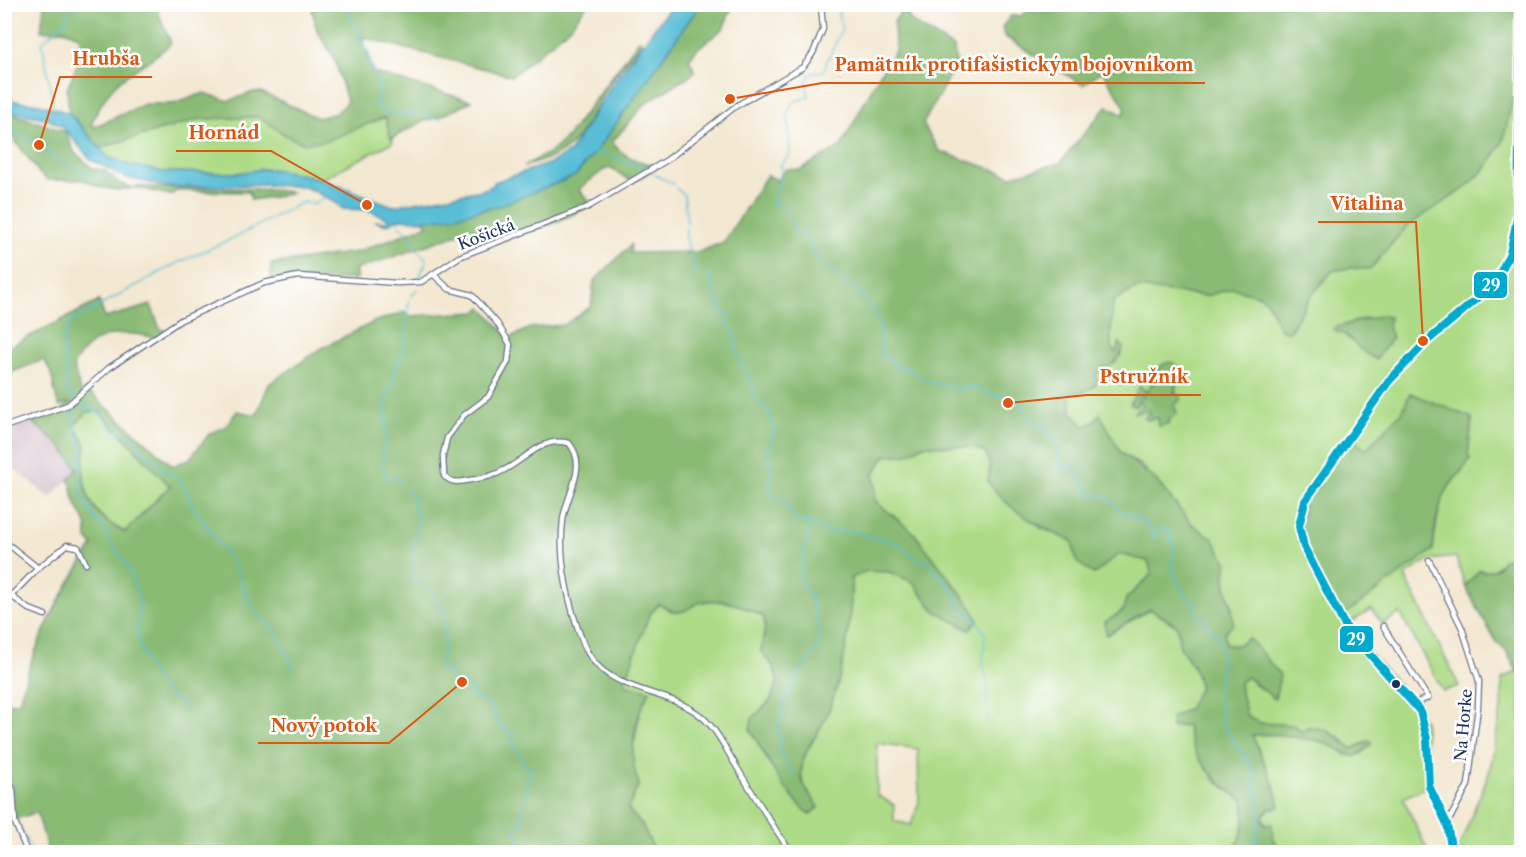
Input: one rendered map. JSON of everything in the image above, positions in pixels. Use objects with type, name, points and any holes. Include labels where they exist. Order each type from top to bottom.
[{"type":"street","name":"Košická","points":[[4,427],[68,405],[116,363],[147,345],[181,320],[264,282],[298,276],[419,282],[434,275],[459,256],[572,215],[648,172],[683,149],[732,108],[803,67],[813,53],[823,29],[821,4]]},
{"type":"street","points":[[1452,852],[1447,824],[1429,786],[1426,732],[1415,704],[1368,655],[1345,626],[1301,540],[1299,520],[1310,494],[1394,374],[1426,342],[1484,293],[1499,275],[1510,253],[1518,214],[1517,102],[1521,4]]},
{"type":"street","points":[[434,275],[449,289],[472,295],[497,323],[510,344],[508,362],[488,397],[464,415],[447,438],[443,455],[444,476],[456,482],[485,477],[507,469],[549,442],[559,440],[568,443],[574,450],[578,467],[563,520],[563,561],[579,629],[591,658],[609,677],[688,708],[704,718],[791,852]]},
{"type":"street","points":[[5,543],[38,568]]},
{"type":"street","points":[[4,603],[38,568],[63,548],[72,545],[78,547],[86,564]]},
{"type":"street","name":"Na Horke","points":[[1429,560],[1462,628],[1479,681],[1479,707],[1468,785],[1447,824]]},
{"type":"street","points":[[4,590],[27,608],[45,615]]},
{"type":"street","points":[[1383,626],[1428,698],[1415,704]]},
{"type":"street","points":[[4,768],[12,790],[15,824],[27,852]]},
{"type":"shaded area","points":[[30,420],[60,445],[78,469],[50,498],[5,461],[5,429]]},
{"type":"green space","points":[[1074,4],[1521,5],[1517,102],[1512,102],[1503,142],[1485,169],[1464,189],[1408,225],[1370,269],[1349,268],[1332,271],[1310,297],[1289,332],[1280,329],[1268,303],[1261,296],[1233,288],[1205,296],[1138,288],[1113,301],[1111,345],[1112,351],[1116,352],[1120,342],[1123,348],[1120,357],[1109,367],[1102,367],[1095,377],[1098,380],[1093,387],[1070,394],[1071,411],[1083,426],[1090,425],[1100,414],[1121,453],[1154,478],[1192,524],[1213,539],[1227,563],[1225,579],[1232,607],[1233,624],[1224,633],[1226,645],[1238,645],[1249,638],[1280,675],[1275,699],[1247,677],[1239,683],[1246,715],[1261,723],[1295,725],[1301,732],[1307,727],[1323,729],[1352,749],[1371,741],[1372,744],[1355,757],[1322,742],[1277,734],[1252,735],[1273,783],[1280,807],[1269,809],[1262,817],[1264,824],[1272,824],[1273,840],[1281,852],[1232,852],[1243,828],[1243,800],[1215,778],[1199,759],[1189,737],[1187,725],[1172,727],[1171,718],[1188,709],[1200,688],[1194,667],[1180,647],[1177,626],[1150,609],[1106,635],[1105,622],[1123,611],[1126,599],[1152,574],[1148,561],[1119,554],[1094,574],[1077,562],[1072,541],[1048,530],[1015,510],[997,493],[988,482],[990,466],[986,453],[972,447],[923,445],[908,454],[885,456],[874,474],[876,502],[913,532],[970,605],[978,620],[970,630],[934,610],[913,582],[889,572],[866,571],[851,578],[846,649],[838,684],[826,717],[802,763],[803,783],[819,807],[810,814],[784,786],[750,729],[752,719],[770,701],[778,681],[773,666],[761,652],[765,627],[764,617],[742,606],[710,601],[698,603],[680,612],[672,611],[659,604],[649,615],[624,684],[650,691],[636,724],[633,761],[639,784],[628,809],[642,825],[655,852],[48,852],[37,812],[13,820],[12,787],[5,771],[5,703],[19,702],[32,661],[49,621],[69,582],[93,546],[87,539],[85,520],[76,504],[72,486],[68,480],[78,469],[60,445],[30,420],[62,410],[71,403],[59,406],[49,369],[43,360],[5,375],[5,349],[99,301],[105,318],[151,305],[160,329],[165,330],[156,338],[131,334],[108,336],[89,346],[73,366],[81,393],[86,389],[173,466],[189,459],[210,433],[226,426],[237,411],[256,415],[269,384],[322,348],[376,321],[405,312],[411,316],[477,312],[482,307],[509,338],[530,328],[564,325],[591,306],[594,281],[631,245],[630,253],[699,252],[724,242],[767,175],[777,180],[787,169],[800,170],[841,146],[878,77],[895,51],[894,22],[903,8],[912,22],[954,48],[956,64],[923,124],[939,151],[1012,176],[1060,163],[1107,106],[1123,115],[1126,108],[1102,71],[1083,85],[1004,36],[1002,27],[1011,16],[1021,16],[1031,8],[1050,12]],"holes":[[[87,412],[100,412],[170,486],[125,532],[102,517],[88,497],[85,485],[83,473],[86,445],[74,425]]]},
{"type":"green space","points":[[44,5],[155,5],[171,43],[112,89],[91,124],[94,127],[145,104],[173,104],[204,93],[229,101],[253,92],[261,92],[318,118],[337,113],[347,101],[334,58],[317,30],[311,5],[587,5],[568,29],[512,76],[361,37],[374,73],[472,101],[446,114],[422,122],[391,139],[385,117],[326,141],[303,143],[287,136],[259,117],[199,119],[99,148],[69,113],[67,89],[83,50],[79,36],[64,30],[41,31]]},
{"type":"green space","points":[[700,5],[733,5],[723,29],[697,49],[689,59],[695,71],[647,102],[612,142],[627,156],[658,166],[633,182],[610,168],[605,169],[579,189],[592,205],[557,222],[486,246],[482,236],[461,233],[355,270],[357,279],[274,281],[271,278],[271,264],[357,252],[428,225],[422,220],[501,205],[598,149]]},
{"type":"green space","points":[[1521,5],[1521,556],[1504,559],[1491,571],[1480,570],[1465,586],[1456,557],[1428,560],[1405,576],[1459,686],[1443,691],[1400,613],[1383,624],[1371,609],[1345,626],[1409,696],[1424,721],[1429,786],[1403,798],[1428,852],[1281,852],[1262,817],[1269,809],[1280,806],[1273,783],[1252,735],[1289,735],[1314,739],[1337,748],[1346,755],[1361,754],[1371,744],[1368,741],[1352,749],[1339,736],[1301,732],[1260,723],[1246,715],[1238,683],[1247,677],[1263,691],[1239,646],[1226,645],[1224,633],[1233,608],[1222,579],[1213,539],[1192,524],[1142,466],[1121,453],[1100,415],[1090,425],[1083,426],[1071,411],[1070,393],[1083,393],[1094,386],[1096,372],[1102,367],[1114,364],[1120,343],[1116,352],[1112,351],[1109,331],[1113,301],[1138,288],[1205,296],[1233,288],[1261,296],[1268,303],[1276,322],[1291,330],[1310,297],[1332,271],[1349,268],[1370,269],[1408,225],[1464,189],[1485,169],[1512,101],[1517,101]],"holes":[[[1366,318],[1388,325],[1388,341],[1379,356],[1366,352],[1334,328]],[[1164,364],[1178,378],[1172,412],[1169,418],[1158,426],[1158,418],[1145,418],[1151,413],[1144,396],[1139,396],[1130,404],[1140,391],[1146,392],[1155,381],[1154,374]],[[1410,393],[1472,419],[1468,454],[1470,459],[1444,497],[1438,514],[1433,550],[1350,437],[1365,450],[1403,411]]]},
{"type":"green space","points":[[639,40],[642,42],[610,82],[586,126],[570,146],[559,154],[524,166],[552,151],[567,137]]},
{"type":"green space","points":[[5,111],[66,132],[74,152],[92,168],[105,171],[119,183],[133,188],[117,190],[100,187],[84,180],[47,180],[14,139],[5,136]]},
{"type":"green space","points":[[259,117],[287,136],[334,137],[385,117],[393,142],[321,179],[272,169],[238,173],[164,172],[129,165],[108,157],[99,148],[199,119]]},
{"type":"green space","points":[[136,186],[291,192],[276,197],[251,200],[249,192],[177,191],[170,195],[136,188]]},
{"type":"green space","points":[[1383,315],[1390,318],[1388,325],[1392,338],[1376,359],[1370,357],[1347,336],[1334,328]]},
{"type":"green space","points":[[1170,362],[1177,365],[1178,378],[1174,393],[1181,397],[1181,400],[1174,405],[1177,413],[1169,420],[1170,423],[1159,426],[1158,418],[1147,420],[1145,418],[1147,413],[1151,415],[1150,410],[1133,413],[1143,406],[1139,403],[1144,396],[1139,396],[1136,407],[1130,404],[1140,386],[1146,392],[1154,382],[1142,381]]},
{"type":"green space","points":[[1410,393],[1472,418],[1468,454],[1470,459],[1450,485],[1442,500],[1435,525],[1433,550],[1340,618],[1299,533],[1305,501],[1350,437],[1366,450],[1403,411]]},
{"type":"green space","points":[[100,411],[170,486],[125,532],[102,517],[88,497],[85,485],[83,473],[86,445],[74,426],[87,412]]},
{"type":"green space","points":[[923,445],[972,447],[986,453],[990,466],[988,482],[1041,528],[1072,541],[1077,562],[1094,574],[1119,554],[1148,561],[1152,574],[1126,599],[1123,610],[1106,622],[1107,635],[1150,609],[1177,626],[1180,647],[1194,667],[1200,688],[1188,709],[1171,718],[1173,727],[1188,725],[1214,780],[1243,800],[1243,828],[1240,840],[1232,852],[655,852],[642,825],[628,809],[639,784],[631,760],[641,706],[624,684],[649,615],[660,604],[672,611],[680,612],[702,602],[726,602],[742,606],[764,617],[765,627],[761,651],[773,666],[778,681],[770,701],[752,719],[750,729],[784,786],[810,814],[819,807],[803,783],[803,763],[826,717],[838,684],[846,649],[851,578],[866,571],[889,572],[913,582],[934,610],[969,630],[970,605],[913,532],[876,502],[874,474],[885,456],[908,454]],"holes":[[[877,743],[918,749],[919,802],[911,825],[894,821],[894,805],[877,795]]]},
{"type":"green space","points":[[1521,556],[1521,588],[1511,601],[1512,604],[1521,598],[1522,669],[1518,673],[1506,651],[1496,642],[1465,586],[1480,570],[1484,572],[1496,569],[1504,559]]},
{"type":"green space","points":[[1521,669],[1521,852],[1457,852],[1490,770],[1502,704],[1502,679]]},
{"type":"water","points":[[672,5],[700,5],[598,149],[575,176],[501,205],[451,217],[422,220],[397,219],[386,225],[375,221],[386,222],[389,219],[368,210],[343,209],[332,200],[305,187],[264,185],[170,187],[127,178],[91,160],[61,125],[41,117],[5,111],[5,100],[7,100],[40,104],[69,113],[108,157],[129,165],[164,172],[238,173],[262,169],[281,170],[321,179],[393,206],[483,190],[494,185],[494,182],[551,163],[570,152],[613,83]]},
{"type":"waterway","points":[[51,108],[53,102],[42,42],[67,20],[73,4]]},
{"type":"waterway","points":[[350,4],[352,24],[359,27],[359,38],[363,39],[365,50],[369,52],[371,69],[379,83],[376,105],[388,115],[421,113],[441,119]]},
{"type":"waterway","points":[[836,4],[842,28],[823,71],[810,74],[806,83],[809,96],[792,103],[788,113],[790,155],[781,164],[782,170],[772,205],[787,207],[795,234],[806,235],[812,251],[823,264],[864,297],[874,312],[881,331],[881,356],[888,357],[893,365],[905,370],[910,369],[924,380],[964,390],[969,386],[996,396],[1006,394],[1008,403],[1014,401],[1024,406],[1027,417],[1034,424],[1047,427],[1048,434],[1055,438],[1059,448],[1059,467],[1062,470],[1067,467],[1074,468],[1090,494],[1105,496],[1121,511],[1145,522],[1155,537],[1160,528],[1168,529],[1174,547],[1173,572],[1187,597],[1194,602],[1196,612],[1218,637],[1222,650],[1218,701],[1224,726],[1255,772],[1254,790],[1259,794],[1260,826],[1256,839],[1246,852]]},
{"type":"waterway","points":[[4,130],[21,135],[63,163],[83,173],[124,175]]},
{"type":"waterway","points":[[595,152],[645,167]]},
{"type":"waterway","points":[[655,175],[674,184]]},
{"type":"waterway","points":[[676,188],[684,195],[687,223]]},
{"type":"waterway","points":[[295,670],[276,632],[255,610],[227,554],[191,504],[182,481],[162,469],[159,462],[144,453],[135,438],[114,430],[101,414],[78,404],[67,390],[63,338],[71,322],[173,265],[236,237],[304,202],[315,204],[327,196]]},
{"type":"waterway","points":[[398,220],[400,226],[412,236],[419,252],[427,260],[419,278]]},
{"type":"waterway","points":[[686,228],[686,239],[695,271],[707,274],[713,284],[715,300],[721,303],[721,309],[730,317],[727,325],[733,333],[742,369],[752,378],[754,393],[762,406],[770,412],[771,421],[775,427],[772,442],[768,446],[768,463],[773,469],[769,484],[772,495],[785,503],[796,522],[807,521],[809,528],[800,575],[801,583],[810,595],[821,634],[818,647],[802,668],[783,702],[784,713],[777,726],[780,751],[794,778]]},
{"type":"waterway","points":[[412,296],[417,289]]},
{"type":"waterway","points":[[402,484],[395,477],[388,479],[383,466],[383,443],[387,440],[385,400],[393,384],[394,369],[404,351],[409,300]]},
{"type":"waterway","points":[[78,405],[73,409],[73,421],[83,449],[80,461],[83,468],[81,495],[98,523],[104,526],[110,541],[132,576],[140,606],[138,636],[149,667],[160,685],[182,702],[185,710]]},
{"type":"waterway","points":[[406,490],[413,497],[413,509],[420,516],[417,522],[418,534],[412,544],[415,558],[412,579],[436,598],[446,620],[446,625],[442,628],[445,637],[440,669],[443,673],[448,671],[454,683],[462,682],[481,702],[491,703],[491,710],[503,729],[515,734],[511,742],[523,758],[523,765],[531,766],[532,769],[526,783],[529,797],[523,804],[523,825],[518,824],[515,832],[522,841],[516,846],[517,852]]},
{"type":"waterway","points":[[807,522],[829,532],[858,532],[871,538],[885,539],[903,546],[919,561],[927,561],[935,573],[939,573],[954,593],[960,606],[973,616],[985,633],[983,664],[987,680],[987,720],[992,723]]},
{"type":"waterway","points":[[4,781],[10,790]]},
{"type":"waterway","points":[[17,821],[32,852]]},
{"type":"transit line","name":"29","points":[[1452,852],[1447,824],[1429,786],[1427,739],[1420,711],[1345,626],[1304,547],[1299,526],[1305,501],[1389,381],[1426,342],[1484,293],[1499,275],[1510,253],[1518,214],[1521,4]]},
{"type":"place","name":"Pamätník protifašistickým bojovníkom","points":[[730,99]]},
{"type":"place","name":"Hrubša","points":[[39,145]]},
{"type":"place","name":"Hornád","points":[[367,205]]},
{"type":"place","name":"Vitalina","points":[[1423,341]]},
{"type":"place","name":"Pstružník","points":[[1008,403]]},
{"type":"place","name":"Nový potok","points":[[462,682]]}]
